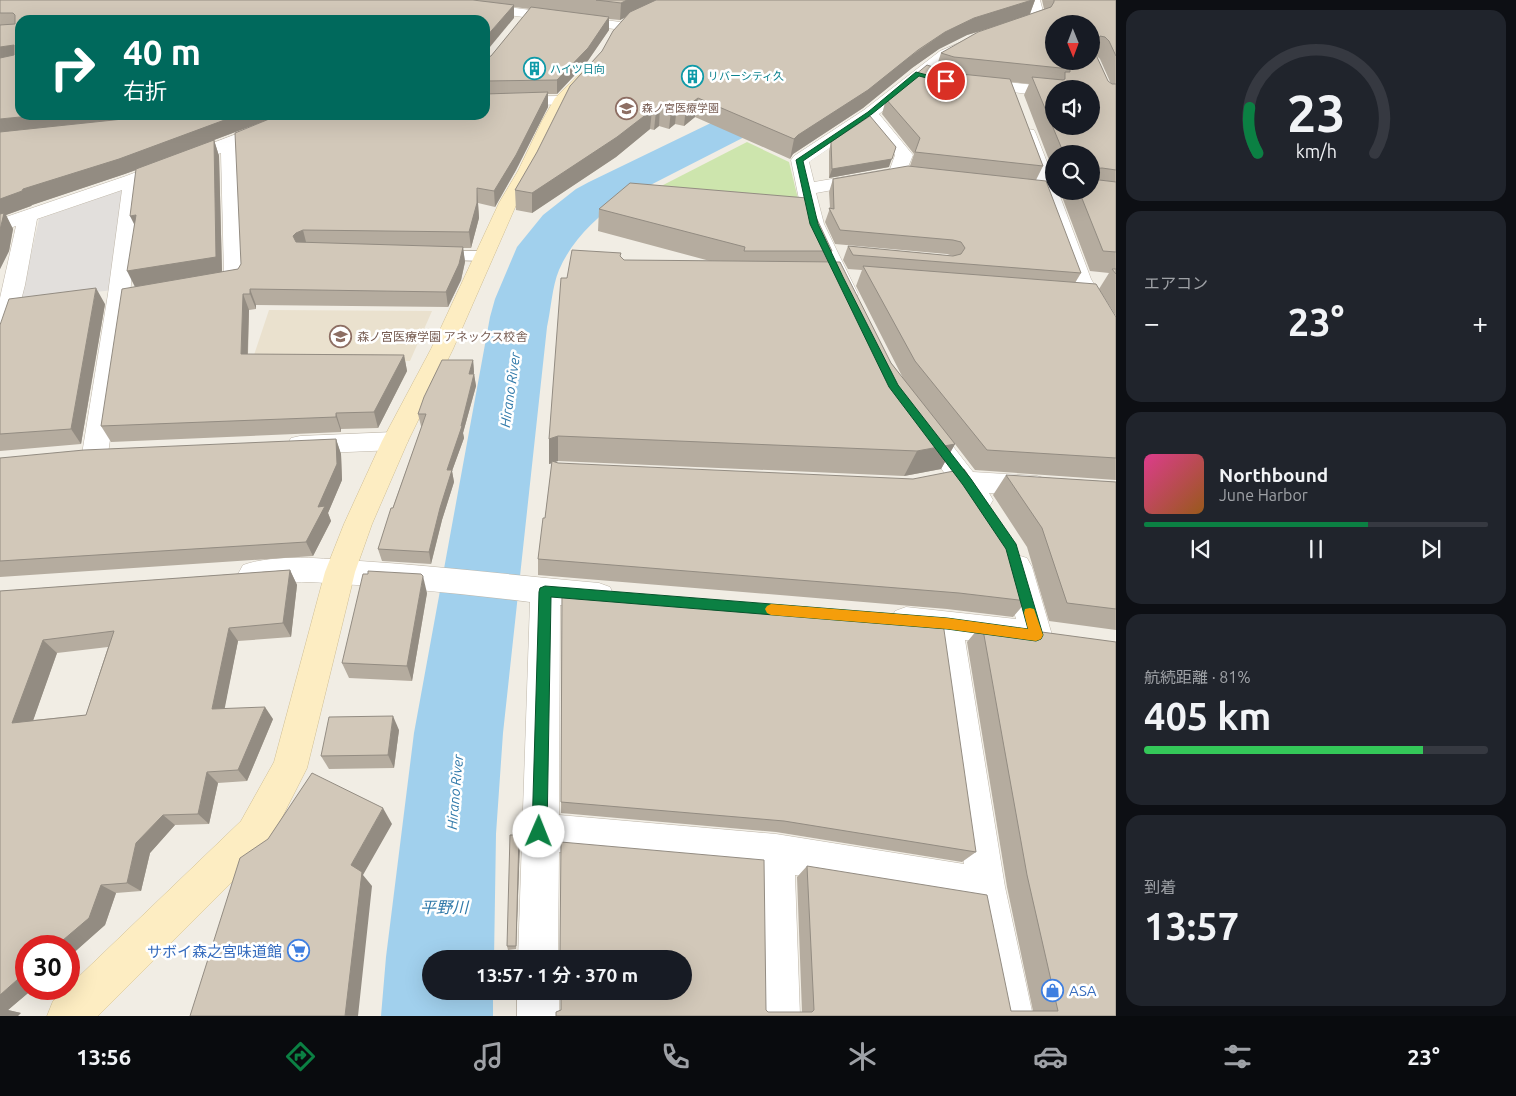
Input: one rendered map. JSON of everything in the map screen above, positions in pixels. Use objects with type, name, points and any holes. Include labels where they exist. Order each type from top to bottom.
[{"type":"street","points":[[68,1016],[254,834],[290,768],[340,572],[358,524],[396,441],[442,349],[484,256],[560,101],[595,65],[605,47],[622,26],[674,0]]},
{"type":"street","points":[[469,6],[538,12],[622,26]]},
{"type":"street","points":[[516,28],[538,12]]},
{"type":"street","points":[[858,316],[840,279],[836,252],[814,224],[800,160],[927,76],[945,54],[973,40],[1042,14]]},
{"type":"street","points":[[964,83],[1045,91]]},
{"type":"street","points":[[1011,88],[1045,186]]},
{"type":"street","points":[[490,102],[560,101]]},
{"type":"street","points":[[805,188],[903,174],[904,155],[870,113]]},
{"type":"street","points":[[0,225],[132,180],[288,120]]},
{"type":"street","points":[[186,288],[235,280],[229,144]]},
{"type":"street","points":[[95,454],[119,296],[132,180]]},
{"type":"street","points":[[1051,200],[1087,288],[1116,339]]},
{"type":"street","points":[[0,339],[12,296],[28,215]]},
{"type":"street","points":[[910,409],[957,479],[989,515]]},
{"type":"street","points":[[279,446],[396,441]]},
{"type":"street","points":[[957,479],[1056,488]]},
{"type":"street","points":[[878,618],[947,624],[1049,637],[1011,548]]},
{"type":"street","points":[[228,576],[307,570],[439,578],[623,598]]},
{"type":"street","points":[[538,590],[538,950]]},
{"type":"street","points":[[947,624],[986,887],[1012,1016]]},
{"type":"street","points":[[539,832],[776,853],[986,887]]},
{"type":"street","points":[[776,853],[779,1016]]},
{"type":"street","points":[[538,1000],[538,1016]]},
{"type":"lane","points":[[424,255],[484,256]]},
{"type":"shaded area","points":[[122,190],[114,290],[21,300],[39,219]]},
{"type":"shaded area","name":"森ノ宮医療学園 アネックス校舎","points":[[269,310],[432,311],[410,361],[252,361]]},
{"type":"green space","points":[[747,142],[789,162],[803,219],[630,202]]},
{"type":"water","name":"平野川","points":[[807,105],[623,199],[594,221],[578,239],[559,270],[553,291],[547,327],[503,733],[496,834],[494,950],[422,950],[422,1000],[493,1000],[493,1016],[381,1016],[386,957],[414,733],[490,317],[495,299],[517,247],[543,215],[576,189],[746,106]]},
{"type":"building","points":[[0,0],[473,0],[514,5],[490,32],[490,15],[15,15],[13,13],[0,13]]},
{"type":"building","points":[[596,0],[627,0],[621,3]]},
{"type":"building","points":[[656,0],[1032,0],[974,18],[945,32],[918,50],[868,90],[794,139],[698,98],[686,107],[677,105],[671,110],[660,107],[656,111],[652,110],[617,137],[532,193],[515,190],[537,152],[570,86],[602,51],[613,31],[630,12]]},
{"type":"building","points":[[1054,0],[1116,0],[1116,56],[1109,41],[1105,37],[1100,36],[1100,15],[1045,15],[1045,66],[954,57],[941,53],[978,32],[1051,7]]},
{"type":"building","points":[[531,7],[609,17],[588,48],[557,80],[490,81],[491,56]]},
{"type":"building","points":[[15,24],[15,118],[0,119],[0,58],[14,55],[14,45],[0,47],[0,25]]},
{"type":"building","points":[[1100,64],[1108,81],[1116,84],[1116,170],[1100,168],[1100,145],[1060,145],[1056,135],[1100,135],[1100,80],[1063,80],[1065,79],[1065,72],[1070,72],[1070,70],[1100,70]]},
{"type":"building","points":[[927,65],[951,73],[1010,79],[1043,166],[915,152],[920,138],[886,99]]},
{"type":"building","points":[[1032,77],[1063,80],[1045,80],[1045,108]]},
{"type":"building","points":[[548,92],[516,155],[494,191],[477,188],[477,203],[469,232],[303,230],[293,236],[296,242],[463,247],[459,264],[446,292],[250,289],[250,294],[243,294],[241,354],[404,355],[374,412],[336,413],[336,417],[101,426],[122,289],[238,269],[241,264],[235,133],[267,120],[490,120],[490,94]]},
{"type":"building","points":[[870,116],[896,147],[892,159],[832,169],[831,142]]},
{"type":"building","points":[[114,120],[224,120],[119,159],[23,189],[0,199],[0,132]]},
{"type":"building","points":[[214,140],[216,257],[127,271],[136,215],[130,216],[136,169]]},
{"type":"building","points":[[908,166],[1045,181],[1045,200],[1053,200],[1081,273],[853,255],[848,246],[953,256],[961,254],[965,248],[961,242],[953,240],[840,230],[829,208],[834,209],[833,179]]},
{"type":"building","points":[[1100,180],[1116,182],[1116,252],[1103,251],[1083,200],[1100,200]]},
{"type":"building","points":[[630,183],[807,198],[832,251],[744,251],[745,247],[599,209]]},
{"type":"building","points":[[4,213],[0,230],[0,214]]},
{"type":"building","points":[[572,250],[621,253],[620,256],[624,260],[840,262],[891,363],[955,444],[917,451],[558,436],[549,439],[561,278],[567,278]]},
{"type":"building","points":[[863,266],[1096,284],[1116,317],[1116,458],[987,450],[915,361]]},
{"type":"building","points":[[96,288],[71,429],[0,434],[0,325],[9,299]]},
{"type":"building","points":[[442,360],[473,360],[469,374],[474,374],[462,426],[447,470],[452,470],[429,552],[378,549],[426,414],[418,414]]},
{"type":"building","points":[[336,439],[337,464],[318,507],[325,506],[306,542],[0,561],[0,458],[84,450]]},
{"type":"building","points":[[552,461],[558,463],[913,479],[964,469],[1008,535],[1027,601],[959,593],[538,559]]},
{"type":"building","points":[[1006,475],[1116,482],[1116,609],[1067,603],[1042,528]]},
{"type":"building","points":[[290,570],[283,623],[229,628],[212,709],[265,707],[238,770],[207,772],[198,814],[163,815],[136,843],[127,883],[101,885],[89,918],[69,935],[15,935],[15,982],[0,995],[0,591]],"holes":[[[114,631],[86,715],[12,723],[43,640]]]},
{"type":"building","points":[[368,571],[421,574],[423,576],[407,666],[342,663],[363,574],[368,574]]},
{"type":"building","points":[[562,592],[943,623],[976,852],[784,821],[561,802]]},
{"type":"building","points":[[982,624],[1116,642],[1116,1016],[556,1016],[556,1012],[561,1010],[561,1000],[692,1000],[692,950],[560,950],[561,842],[764,860],[766,1010],[768,1012],[812,1012],[814,1010],[807,866],[987,895],[1011,1011],[1058,1011],[1027,875]]},
{"type":"building","points":[[393,716],[388,755],[321,756],[329,717]]},
{"type":"building","name":"サボイ森之宮味道館","points":[[312,773],[383,808],[351,865],[362,872],[345,1016],[190,1016],[240,858],[268,839]]},
{"type":"building","points":[[510,835],[519,835],[516,946],[507,946]]},
{"type":"slow traffic","points":[[771,609],[947,624],[1036,635],[1030,613]]},
{"type":"place","name":"ハイツ日向","points":[[534,69]]},
{"type":"place","name":"リバーシティ久","points":[[692,76]]},
{"type":"place","name":"森ノ宮医療学園","points":[[626,108]]},
{"type":"place","name":"森ノ宮医療学園 アネックス校舎","points":[[341,336]]},
{"type":"place","name":"サボイ森之宮味道館","points":[[298,951]]},
{"type":"place","name":"ASA","points":[[1053,990]]},
{"type":"route","points":[[539,832],[545,592],[947,624],[1036,635],[1011,548],[967,482],[894,387],[826,251],[814,224],[800,160],[870,113],[918,73],[946,81]]},
{"type":"water label","name":"Hirano River","points":[[510,390]]},
{"type":"water label","name":"Hirano River","points":[[455,792]]}]
